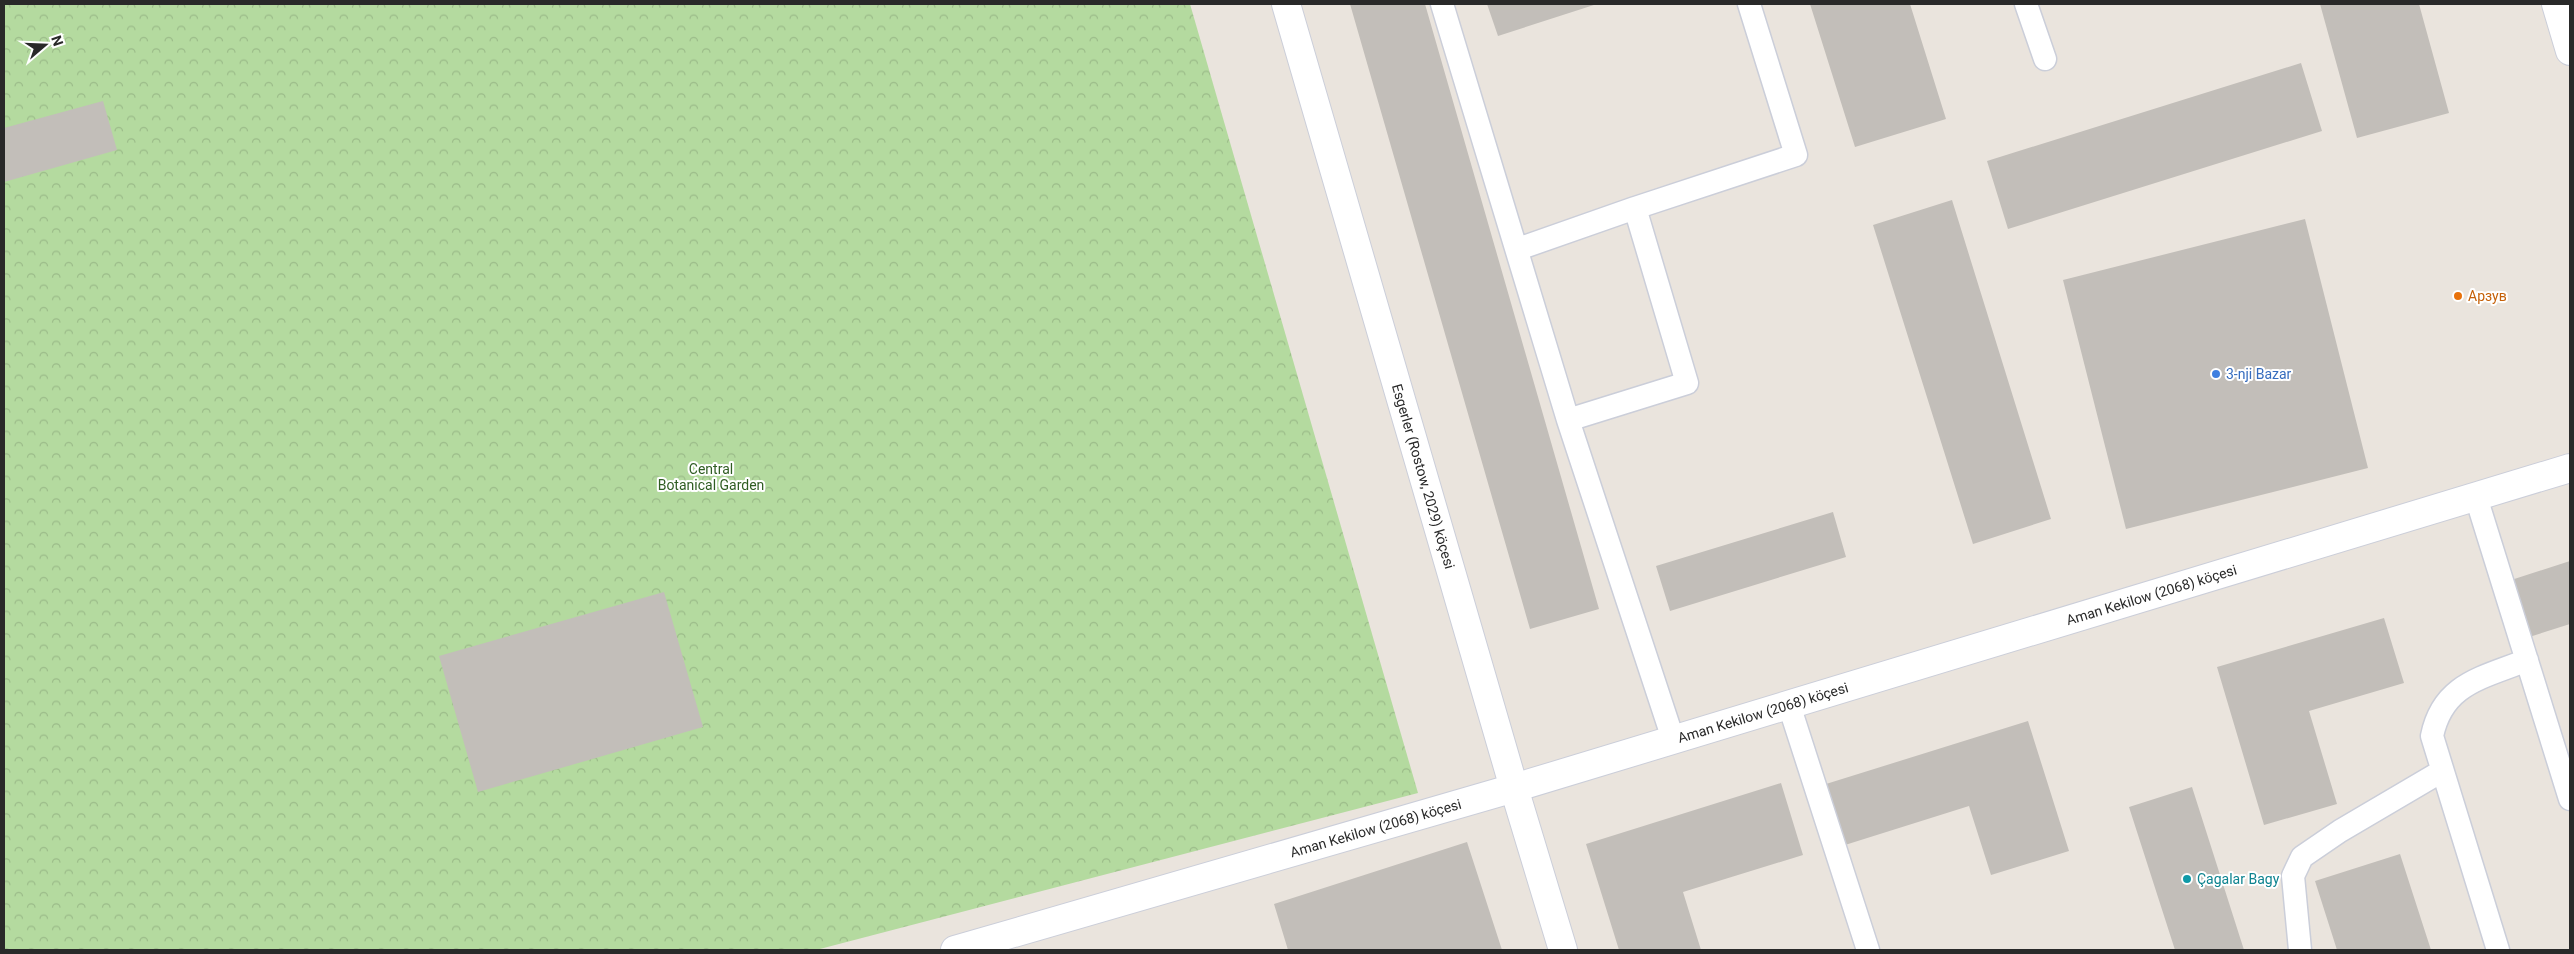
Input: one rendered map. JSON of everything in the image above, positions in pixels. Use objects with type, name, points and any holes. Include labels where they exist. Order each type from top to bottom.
[{"type":"street","name":"Esgerler (Rostow, 2029) köçesi","points":[[1286,4],[1514,788],[1563,950]]},
{"type":"street","points":[[2556,4],[2570,51]]},
{"type":"street","name":"Aman Kekilow (2068) köçesi","points":[[955,950],[1514,788],[2570,468]]},
{"type":"lane","points":[[1442,4],[1518,249],[1568,420],[1673,739]]},
{"type":"lane","points":[[1518,249],[1796,155],[1749,4]]},
{"type":"lane","points":[[2026,4],[2045,59]]},
{"type":"lane","points":[[1568,420],[1688,383],[1635,208]]},
{"type":"lane","points":[[2476,497],[2570,799]]},
{"type":"lane","points":[[2498,950],[2432,736],[2436,718],[2446,701],[2464,685],[2527,660]]},
{"type":"lane","points":[[1789,705],[1868,950]]},
{"type":"lane","points":[[2300,950],[2293,876],[2302,857],[2340,831],[2442,771]]},
{"type":"green space","name":"Central Botanical Garden","points":[[4,4],[1190,4],[1418,793],[816,950],[4,950]]},
{"type":"building","points":[[1350,4],[1425,4],[1599,609],[1530,629]]},
{"type":"building","points":[[1487,4],[1597,4],[1498,36]]},
{"type":"building","points":[[1810,4],[1910,4],[1946,119],[1855,147]]},
{"type":"building","points":[[2320,4],[2419,4],[2449,113],[2357,138]]},
{"type":"building","points":[[2301,63],[2322,131],[2008,229],[1987,161]]},
{"type":"building","points":[[103,101],[117,150],[4,182],[4,128]]},
{"type":"building","points":[[1952,200],[2051,519],[1973,544],[1873,225]]},
{"type":"building","name":"3-nji Bazar","points":[[2305,219],[2368,468],[2126,529],[2063,280]]},
{"type":"building","points":[[1833,512],[1846,557],[1670,611],[1656,566]]},
{"type":"building","points":[[2570,561],[2570,624],[2523,639],[2505,582]]},
{"type":"building","points":[[664,592],[703,727],[478,792],[439,656]]},
{"type":"building","points":[[2384,618],[2404,683],[2309,711],[2337,804],[2264,825],[2217,667]]},
{"type":"building","points":[[2028,721],[2069,851],[1991,875],[1969,806],[1845,845],[1826,784]]},
{"type":"building","points":[[1781,783],[1803,855],[1683,892],[1701,950],[1619,950],[1586,844]]},
{"type":"building","name":"Çagalar Bagy","points":[[2192,787],[2244,950],[2175,950],[2129,807]]},
{"type":"building","points":[[1467,842],[1502,950],[1288,950],[1274,904]]},
{"type":"building","points":[[2400,854],[2431,950],[2337,950],[2315,881]]},
{"type":"place","name":"Арзув","points":[[2458,296]]},
{"type":"place","name":"3-nji Bazar","points":[[2216,374]]},
{"type":"place","name":"Çagalar Bagy","points":[[2187,879]]}]
